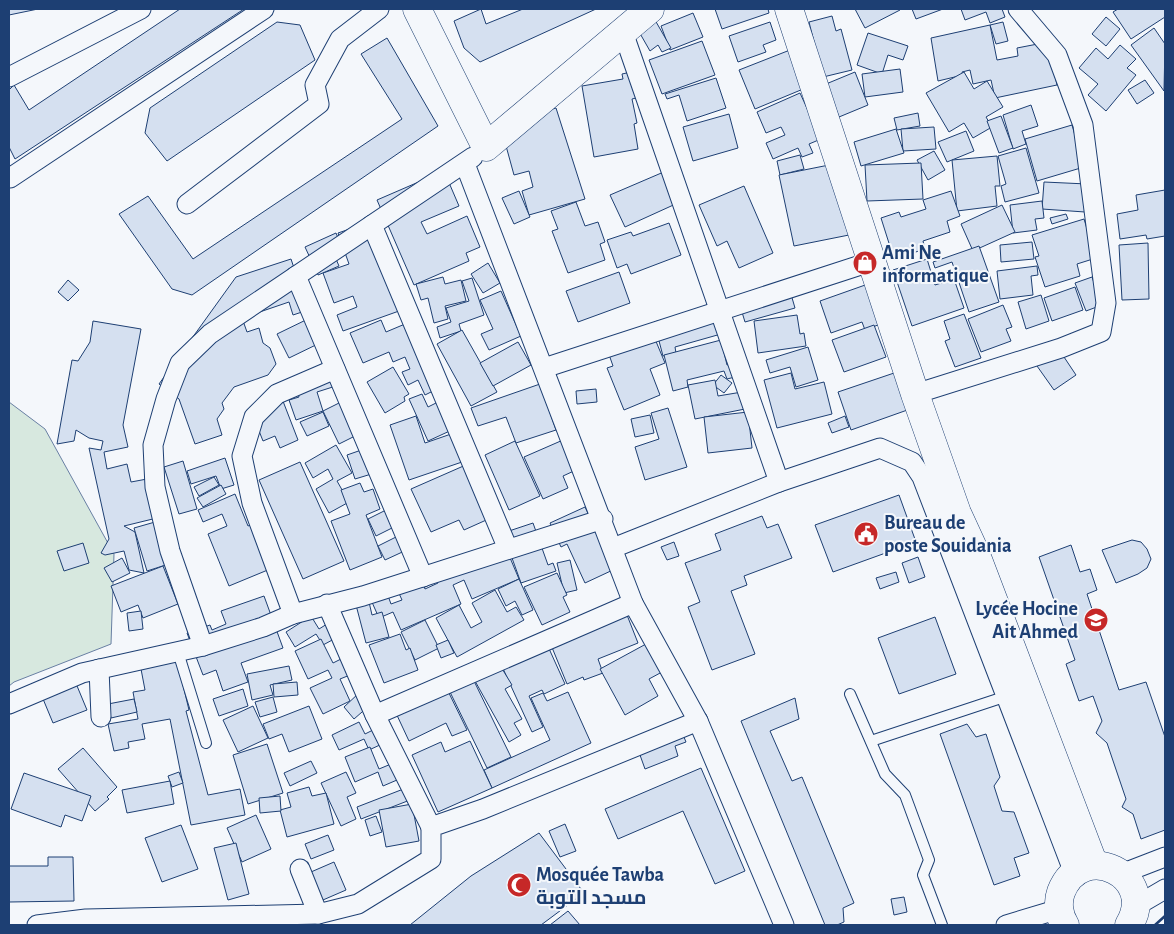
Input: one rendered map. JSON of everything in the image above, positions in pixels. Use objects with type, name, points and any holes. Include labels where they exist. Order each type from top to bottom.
[{"type":"street","points":[[9,77],[141,9]]},
{"type":"street","points":[[9,176],[10,178],[264,9]]},
{"type":"street","points":[[187,204],[319,104],[315,85],[340,39],[379,9]]},
{"type":"street","points":[[417,9],[475,156],[544,368],[603,519],[633,603],[698,721],[784,925]]},
{"type":"street","points":[[203,646],[170,551],[155,487],[153,446],[166,399],[180,363],[210,334],[475,156],[650,9]]},
{"type":"street","points":[[789,9],[870,262],[915,394],[957,513],[975,552],[1084,869]]},
{"type":"street","points":[[915,394],[1061,348],[1101,332],[1106,303],[1083,125],[1057,55],[1018,9]]},
{"type":"street","points":[[623,32],[718,311],[779,482]]},
{"type":"street","points":[[372,225],[508,549]]},
{"type":"street","points":[[544,368],[870,262]]},
{"type":"street","points":[[296,276],[423,576]]},
{"type":"street","points":[[293,614],[252,503],[242,456],[254,417],[277,394],[335,369]]},
{"type":"street","points":[[613,548],[779,482],[880,448],[912,462],[922,477],[947,546],[1008,696],[1084,869]]},
{"type":"street","points":[[9,704],[82,673],[203,646],[263,627],[293,614],[363,596],[603,519]]},
{"type":"street","points":[[375,715],[633,603]]},
{"type":"street","points":[[38,925],[86,919],[318,914],[358,904],[431,859],[431,827],[375,715],[327,604]]},
{"type":"street","points":[[98,669],[101,717]]},
{"type":"street","points":[[431,827],[483,809],[698,721]]},
{"type":"street","points":[[1121,874],[1165,857]]},
{"type":"street","points":[[1006,925],[1062,917],[1060,895],[1065,883],[1084,869],[1110,867],[1130,883],[1135,894],[1133,916]]},
{"type":"street","points":[[300,869],[318,914]]},
{"type":"street","points":[[1133,916],[1165,889]]},
{"type":"lane","points":[[178,652],[206,743]]},
{"type":"lane","points":[[850,694],[885,774],[905,795],[929,860],[923,875],[942,925]]},
{"type":"lane","points":[[871,741],[1008,696]]},
{"type":"shaded area","points":[[9,402],[45,429],[114,554],[111,644],[14,682],[9,686]]},
{"type":"building","points":[[9,9],[38,9],[9,15]]},
{"type":"building","points":[[180,9],[244,9],[15,159],[9,147],[9,90],[14,85],[29,110]]},
{"type":"building","points":[[481,9],[486,24],[523,9],[596,9],[480,62],[464,48],[454,21]]},
{"type":"building","points":[[715,9],[768,9],[769,13],[722,29]]},
{"type":"building","points":[[855,9],[899,9],[900,10],[865,28]]},
{"type":"building","points":[[912,9],[943,9],[916,19]]},
{"type":"building","points":[[961,9],[1002,9],[1005,17],[990,23],[986,12],[965,20]]},
{"type":"building","points":[[1118,9],[1165,9],[1165,17],[1131,39],[1113,12]]},
{"type":"building","points":[[693,13],[703,37],[670,50],[661,26]]},
{"type":"building","points":[[832,16],[836,31],[841,29],[852,70],[823,77],[809,22]]},
{"type":"building","points":[[1106,17],[1120,29],[1106,46],[1092,34]]},
{"type":"building","points":[[655,20],[671,48],[662,52],[658,45],[650,51],[638,30]]},
{"type":"building","points":[[277,22],[300,25],[315,60],[167,161],[145,133],[150,108]]},
{"type":"building","points":[[770,22],[776,40],[763,45],[766,52],[738,62],[729,36]]},
{"type":"building","points":[[1003,22],[1008,41],[996,44],[990,25]]},
{"type":"building","points":[[990,25],[997,60],[1018,56],[1017,48],[1048,42],[1057,85],[995,98],[991,80],[973,84],[970,70],[962,72],[963,75],[938,81],[931,38]]},
{"type":"building","points":[[1154,28],[1165,44],[1164,91],[1131,45]]},
{"type":"building","points":[[868,33],[908,46],[903,60],[888,55],[882,74],[857,65]]},
{"type":"building","points":[[387,38],[438,126],[192,295],[172,289],[119,214],[148,196],[193,259],[402,119],[361,54]]},
{"type":"building","points":[[702,41],[715,75],[662,94],[649,60]]},
{"type":"building","points":[[1120,45],[1136,59],[1127,68],[1136,75],[1106,111],[1088,95],[1098,84],[1079,68],[1096,48],[1108,59]]},
{"type":"building","points":[[790,50],[808,87],[755,109],[739,70]]},
{"type":"building","points":[[900,69],[903,92],[865,97],[862,74]]},
{"type":"building","points":[[631,72],[636,98],[632,99],[637,123],[634,124],[638,149],[594,157],[582,86],[623,79],[622,74]]},
{"type":"building","points":[[855,72],[868,105],[839,117],[826,84]]},
{"type":"building","points":[[964,72],[974,89],[987,81],[1003,107],[986,117],[992,127],[973,138],[964,123],[949,132],[926,93]]},
{"type":"building","points":[[716,78],[726,108],[687,121],[679,95],[667,99],[665,94]]},
{"type":"building","points":[[1145,80],[1154,93],[1137,104],[1128,90]]},
{"type":"building","points":[[800,93],[821,139],[809,144],[813,153],[802,157],[798,148],[773,159],[766,143],[785,135],[781,127],[766,133],[757,112]]},
{"type":"building","points":[[1031,105],[1038,126],[1022,131],[1026,144],[1013,149],[1003,115]]},
{"type":"building","points":[[556,108],[585,199],[529,215],[522,191],[533,187],[529,171],[514,175],[500,124]]},
{"type":"building","points":[[918,113],[920,126],[897,130],[894,118]]},
{"type":"building","points":[[729,114],[738,148],[693,161],[683,127]]},
{"type":"building","points":[[1001,116],[1013,148],[999,153],[987,121]]},
{"type":"building","points":[[1072,125],[1084,167],[1037,181],[1025,139]]},
{"type":"building","points":[[934,127],[936,149],[903,151],[901,129]]},
{"type":"building","points":[[896,129],[904,153],[861,166],[854,142]]},
{"type":"building","points":[[966,131],[974,151],[947,162],[938,142]]},
{"type":"building","points":[[1026,148],[1039,193],[1005,202],[1001,186],[1006,184],[998,156]]},
{"type":"building","points":[[934,151],[945,170],[928,180],[917,160]]},
{"type":"building","points":[[800,155],[804,169],[780,175],[777,161]]},
{"type":"building","points":[[997,156],[1000,186],[995,186],[997,206],[957,211],[952,160]]},
{"type":"building","points":[[921,163],[923,199],[867,201],[865,165]]},
{"type":"building","points":[[834,164],[854,234],[794,246],[779,175]]},
{"type":"building","points":[[444,171],[459,206],[421,222],[427,234],[467,216],[480,247],[466,253],[469,261],[414,285],[377,200]]},
{"type":"building","points":[[666,171],[680,202],[625,227],[610,195]]},
{"type":"building","points":[[1044,182],[1087,184],[1085,212],[1042,209]]},
{"type":"building","points":[[744,186],[773,253],[739,268],[727,241],[717,246],[699,205]]},
{"type":"building","points":[[1165,190],[1165,236],[1147,239],[1146,235],[1120,239],[1117,214],[1138,210],[1136,195]]},
{"type":"building","points":[[519,191],[530,217],[514,224],[502,198]]},
{"type":"building","points":[[951,191],[960,216],[947,221],[950,232],[923,241],[925,249],[894,259],[881,218],[899,212],[901,217],[926,209],[923,200]]},
{"type":"building","points":[[1042,201],[1044,218],[1035,219],[1037,230],[1013,233],[1010,205]]},
{"type":"building","points":[[576,202],[585,226],[598,222],[605,242],[600,244],[605,260],[568,273],[552,231],[558,229],[551,211]]},
{"type":"building","points":[[1002,205],[1015,232],[973,251],[961,224]]},
{"type":"building","points":[[1066,214],[1068,219],[1052,224],[1050,218]]},
{"type":"building","points":[[1084,219],[1096,258],[1077,264],[1080,276],[1045,287],[1035,257],[1039,256],[1032,235]]},
{"type":"building","points":[[367,223],[399,311],[343,331],[337,315],[357,307],[353,296],[334,303],[323,273],[349,264],[338,233]]},
{"type":"building","points":[[669,223],[681,255],[631,274],[627,264],[617,268],[607,240],[631,232],[633,236]]},
{"type":"building","points":[[336,233],[345,255],[336,259],[339,266],[318,275],[305,247]]},
{"type":"building","points":[[1032,242],[1034,259],[1001,262],[1000,245]]},
{"type":"building","points":[[1148,243],[1149,299],[1122,300],[1119,245]]},
{"type":"building","points":[[979,246],[999,302],[969,312],[952,262],[935,268],[933,262]]},
{"type":"building","points":[[291,259],[308,310],[293,315],[289,302],[242,318],[247,332],[259,328],[263,343],[270,348],[276,364],[268,375],[234,387],[222,403],[224,409],[217,419],[222,435],[195,444],[179,399],[159,384],[236,277]]},
{"type":"building","points":[[927,259],[935,285],[954,279],[964,308],[912,326],[893,270]]},
{"type":"building","points":[[488,263],[500,283],[483,293],[471,274]]},
{"type":"building","points":[[1037,266],[1038,275],[1031,276],[1033,295],[1000,299],[997,271]]},
{"type":"building","points":[[619,272],[630,303],[578,322],[566,291]]},
{"type":"building","points":[[443,277],[445,284],[461,280],[466,301],[445,306],[448,319],[434,323],[428,298],[421,300],[416,284]]},
{"type":"building","points":[[1092,277],[1102,305],[1086,311],[1075,283]]},
{"type":"building","points":[[472,278],[484,315],[459,324],[461,331],[440,338],[437,327],[451,322],[446,308],[469,301],[462,281]]},
{"type":"building","points":[[68,280],[79,290],[68,301],[58,292]]},
{"type":"building","points":[[788,284],[795,308],[745,322],[738,299]]},
{"type":"building","points":[[868,284],[883,323],[865,330],[862,322],[831,333],[820,301]]},
{"type":"building","points":[[1075,287],[1083,310],[1052,321],[1044,298]]},
{"type":"building","points":[[501,291],[521,336],[489,350],[481,334],[493,329],[480,300]]},
{"type":"building","points":[[1041,295],[1049,321],[1026,329],[1018,302]]},
{"type":"building","points":[[1003,305],[1012,327],[1006,329],[1011,341],[981,352],[968,319]]},
{"type":"building","points":[[714,306],[721,334],[675,347],[676,353],[663,356],[654,322]]},
{"type":"building","points":[[964,314],[981,358],[955,367],[945,341],[950,339],[944,321]]},
{"type":"building","points":[[797,315],[800,334],[804,333],[806,346],[758,353],[754,321]]},
{"type":"building","points":[[312,317],[324,341],[289,358],[277,334]]},
{"type":"building","points":[[381,320],[386,332],[405,324],[435,390],[425,395],[418,380],[408,385],[402,372],[410,369],[405,357],[393,362],[389,352],[363,363],[350,333]]},
{"type":"building","points":[[93,321],[141,329],[123,425],[128,447],[104,452],[107,469],[127,464],[131,482],[147,479],[161,517],[124,526],[135,532],[144,573],[129,570],[124,551],[105,555],[101,553],[109,539],[89,448],[101,450],[103,441],[89,438],[76,430],[74,441],[57,444],[72,360],[78,361],[90,342]]},
{"type":"building","points":[[874,325],[886,357],[844,372],[832,340]]},
{"type":"building","points":[[462,330],[497,392],[471,406],[437,344]]},
{"type":"building","points":[[655,339],[665,363],[650,369],[660,395],[624,410],[607,368],[613,366],[606,346]]},
{"type":"building","points":[[721,340],[727,365],[736,363],[739,376],[727,379],[724,371],[687,380],[688,387],[673,391],[664,355]]},
{"type":"building","points":[[518,342],[531,365],[493,386],[480,363]]},
{"type":"building","points":[[808,347],[818,380],[796,387],[790,367],[770,373],[766,360]]},
{"type":"building","points":[[1060,351],[1076,375],[1054,390],[1037,366]]},
{"type":"building","points":[[333,367],[339,385],[317,392],[323,411],[296,420],[289,400],[299,397],[294,380]]},
{"type":"building","points":[[393,367],[409,394],[404,397],[405,401],[385,413],[367,382]]},
{"type":"building","points":[[900,371],[913,408],[851,430],[838,392]]},
{"type":"building","points":[[791,373],[795,389],[824,382],[832,414],[777,428],[764,380]]},
{"type":"building","points":[[721,375],[732,383],[724,393],[713,385]]},
{"type":"building","points":[[715,380],[718,396],[742,392],[745,409],[695,419],[688,385]]},
{"type":"building","points":[[540,384],[556,430],[516,443],[506,417],[478,426],[471,408]]},
{"type":"building","points":[[596,389],[597,402],[577,404],[576,391]]},
{"type":"building","points":[[422,394],[428,407],[442,400],[454,429],[428,441],[409,399]]},
{"type":"building","points":[[281,396],[298,440],[280,448],[275,436],[263,441],[250,408]]},
{"type":"building","points":[[347,399],[363,432],[339,444],[323,411]]},
{"type":"building","points":[[668,408],[687,467],[645,480],[635,447],[659,439],[651,413]]},
{"type":"building","points":[[323,412],[329,426],[307,436],[300,422]]},
{"type":"building","points":[[748,412],[752,448],[708,453],[704,417]]},
{"type":"building","points":[[650,415],[654,433],[635,437],[631,419]]},
{"type":"building","points":[[416,416],[425,443],[454,433],[465,461],[409,480],[390,425]]},
{"type":"building","points":[[845,416],[849,427],[832,433],[828,423]]},
{"type":"building","points":[[563,440],[576,470],[563,476],[568,488],[543,499],[524,457]]},
{"type":"building","points":[[515,441],[540,496],[509,510],[485,455]]},
{"type":"building","points":[[336,445],[352,473],[337,481],[349,502],[329,513],[316,489],[333,479],[328,469],[313,478],[305,463]]},
{"type":"building","points":[[370,447],[378,472],[355,479],[347,455]]},
{"type":"building","points":[[225,458],[234,485],[221,489],[216,476],[191,484],[187,471]]},
{"type":"building","points":[[183,461],[197,509],[179,514],[164,467]]},
{"type":"building","points":[[300,462],[344,561],[303,579],[259,480]]},
{"type":"building","points":[[468,464],[493,517],[464,530],[459,520],[431,532],[411,489]]},
{"type":"building","points":[[214,477],[219,485],[199,496],[194,487]]},
{"type":"building","points":[[360,483],[364,492],[373,489],[380,509],[366,515],[382,557],[350,570],[331,521],[350,514],[341,490]]},
{"type":"building","points":[[221,485],[226,494],[203,507],[197,498]]},
{"type":"building","points":[[235,494],[248,526],[256,523],[275,567],[229,586],[208,534],[227,526],[222,514],[203,522],[198,510]]},
{"type":"building","name":"Bureau de poste Souidania","points":[[899,495],[916,542],[833,572],[815,525]]},
{"type":"building","points":[[392,507],[400,524],[376,536],[368,519]]},
{"type":"building","points":[[585,507],[615,569],[585,583],[567,544],[561,547],[550,523]]},
{"type":"building","points":[[762,516],[767,528],[778,524],[792,558],[744,576],[747,585],[731,591],[755,654],[712,670],[688,607],[700,602],[685,563],[721,550],[715,534]]},
{"type":"building","points":[[162,520],[175,562],[147,571],[134,528]]},
{"type":"building","points":[[533,523],[548,565],[553,563],[556,571],[521,583],[503,533]]},
{"type":"building","points":[[404,533],[411,548],[385,560],[378,546]]},
{"type":"building","points":[[1132,540],[1141,542],[1147,549],[1151,559],[1147,568],[1116,583],[1102,550]]},
{"type":"building","points":[[674,542],[679,556],[667,560],[661,547]]},
{"type":"building","points":[[83,543],[89,563],[64,571],[57,551]]},
{"type":"building","points":[[1071,545],[1080,572],[1090,569],[1097,590],[1087,594],[1119,690],[1146,682],[1165,737],[1165,830],[1141,839],[1133,814],[1122,807],[1126,799],[1107,743],[1096,733],[1102,721],[1093,696],[1079,701],[1066,664],[1075,660],[1039,557]]},
{"type":"building","points":[[508,553],[519,579],[472,599],[464,580],[453,585],[461,604],[401,630],[393,612],[379,618],[371,600],[387,593],[391,604],[402,600],[397,589],[421,578],[425,589],[438,583],[433,572]]},
{"type":"building","points":[[918,557],[925,577],[909,583],[902,563]]},
{"type":"building","points":[[122,558],[130,573],[112,582],[104,568]]},
{"type":"building","points":[[570,560],[577,590],[564,593],[557,563]]},
{"type":"building","points":[[163,566],[178,604],[143,618],[138,605],[121,612],[111,586]]},
{"type":"building","points":[[896,572],[899,582],[880,589],[876,578]]},
{"type":"building","points":[[557,573],[567,595],[563,597],[570,612],[542,625],[524,587]]},
{"type":"building","points":[[519,579],[533,610],[522,615],[515,601],[506,606],[498,589]]},
{"type":"building","points":[[495,590],[507,612],[516,607],[524,620],[457,657],[436,618],[459,605],[471,628],[482,622],[472,603]]},
{"type":"building","points":[[264,596],[283,648],[241,663],[248,682],[223,691],[216,670],[203,675],[187,633],[210,625],[212,630],[226,624],[221,611]]},
{"type":"building","points":[[369,602],[372,615],[382,612],[389,637],[366,643],[356,605]]},
{"type":"building","points":[[141,611],[143,629],[129,631],[127,613]]},
{"type":"building","points":[[627,615],[638,643],[598,659],[603,673],[584,680],[583,677],[567,684],[551,645]]},
{"type":"building","points":[[311,616],[319,629],[327,624],[336,638],[323,645],[316,634],[295,647],[286,632]]},
{"type":"building","points":[[935,617],[956,674],[899,694],[878,638]]},
{"type":"building","points":[[425,620],[439,648],[415,660],[401,632]]},
{"type":"building","points":[[400,634],[406,650],[410,648],[418,670],[384,683],[369,645]]},
{"type":"building","points":[[321,639],[333,663],[343,658],[350,675],[340,679],[350,701],[323,714],[310,688],[332,678],[328,670],[308,679],[295,651]]},
{"type":"building","points":[[448,640],[454,653],[441,658],[436,645]]},
{"type":"building","points":[[546,642],[565,684],[544,694],[542,690],[529,696],[543,727],[532,732],[500,662]]},
{"type":"building","points":[[646,644],[662,672],[649,679],[658,696],[625,715],[600,669]]},
{"type":"building","points":[[177,660],[189,710],[186,711],[208,795],[240,789],[245,815],[191,825],[170,719],[142,724],[145,739],[128,742],[129,748],[114,751],[108,724],[138,719],[133,692],[145,690],[141,669]]},
{"type":"building","points":[[289,666],[292,680],[270,685],[273,695],[252,700],[247,674]]},
{"type":"building","points":[[501,667],[512,685],[505,689],[522,719],[514,723],[521,735],[509,742],[475,681]]},
{"type":"building","points":[[70,669],[87,710],[53,723],[36,682]]},
{"type":"building","points":[[474,681],[511,757],[487,768],[450,692]]},
{"type":"building","points":[[297,682],[298,695],[274,697],[273,684]]},
{"type":"building","points":[[446,687],[467,730],[452,736],[446,723],[409,741],[395,711]]},
{"type":"building","points":[[243,689],[248,706],[219,716],[213,699]]},
{"type":"building","points":[[568,692],[591,743],[492,788],[484,770],[550,740],[531,698],[543,693],[547,701]]},
{"type":"building","points":[[359,693],[370,705],[354,719],[344,707]]},
{"type":"building","points":[[273,697],[277,712],[260,717],[255,702]]},
{"type":"building","points":[[795,698],[799,719],[770,731],[792,781],[802,777],[854,903],[843,908],[844,922],[837,925],[825,925],[741,721]]},
{"type":"building","points":[[134,699],[137,712],[111,718],[108,704]]},
{"type":"building","points":[[253,706],[268,738],[238,752],[223,720]]},
{"type":"building","points":[[309,706],[322,739],[289,752],[282,734],[269,739],[263,724]]},
{"type":"building","points":[[359,722],[365,734],[375,729],[382,744],[369,750],[364,739],[339,750],[332,735]]},
{"type":"building","points":[[967,724],[976,737],[986,734],[1000,777],[994,786],[1002,811],[1014,812],[1029,853],[1014,858],[1020,876],[994,885],[940,734]]},
{"type":"building","points":[[679,725],[686,742],[675,746],[678,756],[645,769],[635,741]]},
{"type":"building","points":[[470,741],[492,788],[438,812],[412,755],[441,742],[445,752]]},
{"type":"building","points":[[267,744],[283,793],[248,804],[233,755]]},
{"type":"building","points":[[370,747],[379,769],[391,764],[397,780],[383,786],[378,772],[355,782],[345,757]]},
{"type":"building","points":[[83,748],[117,787],[107,797],[109,799],[95,811],[58,769]]},
{"type":"building","points":[[311,761],[317,773],[290,786],[284,773]]},
{"type":"building","points":[[701,768],[745,871],[715,884],[683,811],[618,839],[605,809]]},
{"type":"building","points":[[179,772],[183,783],[172,787],[168,776]]},
{"type":"building","points":[[346,772],[356,793],[347,797],[356,819],[341,826],[321,783]]},
{"type":"building","points":[[24,773],[91,796],[82,821],[65,815],[61,827],[11,809]]},
{"type":"building","points":[[170,781],[174,804],[127,813],[122,790]]},
{"type":"building","points":[[309,787],[312,796],[326,793],[334,824],[287,837],[280,810],[291,807],[287,793]]},
{"type":"building","points":[[406,788],[410,800],[361,819],[357,807]]},
{"type":"building","points":[[280,796],[281,811],[260,813],[259,798]]},
{"type":"building","points":[[412,804],[419,841],[386,847],[379,810]]},
{"type":"building","points":[[256,815],[271,849],[242,862],[227,828]]},
{"type":"building","points":[[376,816],[382,832],[370,836],[365,820]]},
{"type":"building","points":[[565,824],[576,851],[560,857],[549,831]]},
{"type":"building","points":[[181,825],[198,869],[162,882],[145,838]]},
{"type":"building","name":"Mosquée Tawba مسجد التوبة","points":[[539,833],[584,893],[541,925],[410,925],[471,876]]},
{"type":"building","points":[[328,835],[334,850],[311,859],[305,844]]},
{"type":"building","points":[[236,843],[249,894],[228,900],[214,848]]},
{"type":"building","points":[[48,857],[73,857],[74,901],[9,902],[9,866],[48,866]]},
{"type":"building","points":[[334,862],[346,890],[316,903],[304,875]]},
{"type":"building","points":[[904,897],[907,912],[894,915],[891,899]]},
{"type":"building","points":[[568,911],[580,925],[550,925]]},
{"type":"wall","points":[[1155,925],[1165,916]]},
{"type":"place","name":"Ami Ne informatique","points":[[865,263]]},
{"type":"place","name":"Bureau de poste Souidania","points":[[866,534]]},
{"type":"place","name":"Lycée Hocine Ait Ahmed","points":[[1096,620]]},
{"type":"place","name":"Mosquée Tawba مسجد التوبة","points":[[519,885]]}]
